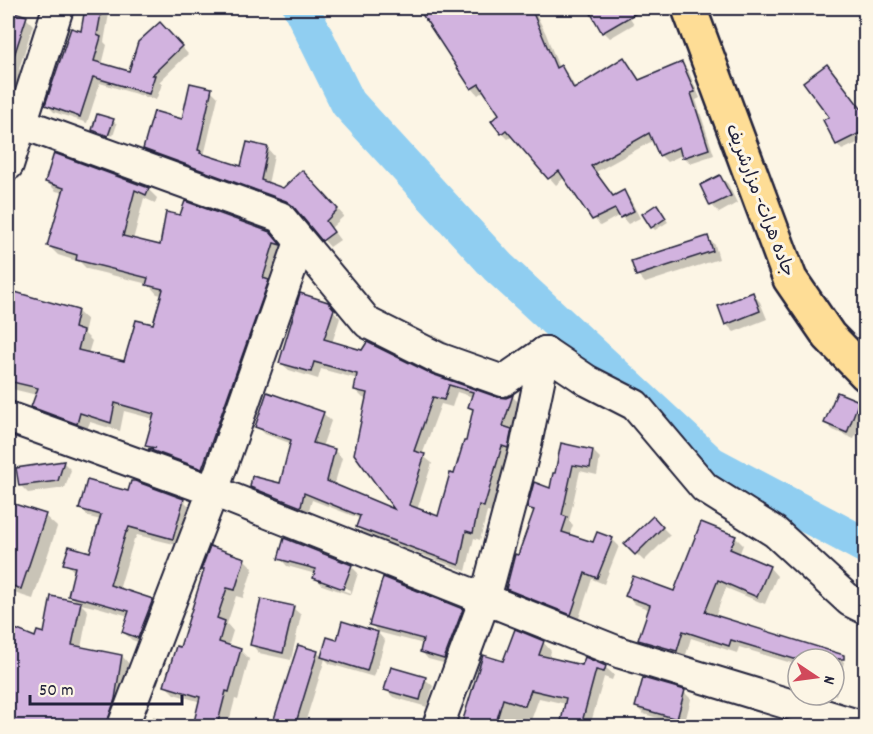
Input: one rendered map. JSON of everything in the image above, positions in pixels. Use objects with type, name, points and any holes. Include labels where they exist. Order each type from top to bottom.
[{"type":"highway","name":"جاده هرات- مزارشریف","points":[[688,8],[790,279],[829,336],[866,374]]},
{"type":"street","points":[[8,165],[58,8]]},
{"type":"street","points":[[21,123],[280,217],[368,323],[438,358],[503,381],[545,352]]},
{"type":"street","points":[[123,726],[213,491],[300,242]]},
{"type":"street","points":[[438,726],[485,599],[525,449],[545,352]]},
{"type":"street","points":[[545,352],[588,381],[635,405],[705,488],[775,532],[850,601],[866,609]]},
{"type":"street","points":[[8,417],[213,491],[621,653],[862,726],[866,719]]},
{"type":"building","points":[[85,8],[102,8],[97,35],[101,37],[94,61],[129,71],[138,42],[160,22],[182,46],[152,75],[155,75],[149,94],[93,77],[80,117],[45,105],[71,28],[81,31]]},
{"type":"building","points":[[418,8],[531,8],[556,68],[561,65],[574,89],[624,57],[639,80],[682,62],[695,92],[691,93],[709,149],[682,158],[679,147],[659,156],[649,133],[591,166],[613,196],[624,190],[634,211],[620,218],[615,209],[592,220],[559,171],[548,179],[506,130],[501,134],[491,121],[499,114],[479,84],[471,89]]},
{"type":"building","points":[[588,8],[645,8],[602,33]]},
{"type":"building","points":[[8,10],[27,16],[11,65],[8,64]]},
{"type":"building","points":[[827,64],[866,115],[866,130],[836,145],[823,120],[829,117],[803,82]]},
{"type":"building","points":[[190,83],[212,88],[198,150],[201,151],[200,153],[241,166],[247,142],[268,147],[261,180],[283,188],[302,170],[338,209],[326,221],[334,232],[322,241],[293,206],[286,201],[143,149],[154,111],[182,119]]},
{"type":"building","points":[[97,114],[114,119],[108,136],[92,130]]},
{"type":"building","points":[[54,153],[149,188],[146,195],[135,190],[123,236],[160,245],[166,212],[180,215],[185,201],[270,232],[281,245],[274,243],[263,278],[269,280],[202,469],[148,449],[156,448],[145,446],[154,414],[115,403],[111,423],[80,413],[77,424],[31,407],[38,388],[8,381],[8,290],[78,310],[74,328],[83,331],[78,350],[124,361],[136,320],[153,324],[163,289],[146,285],[148,278],[76,260],[77,255],[47,246],[64,188],[45,182]]},
{"type":"building","points":[[720,175],[731,196],[710,206],[700,185]]},
{"type":"building","points":[[657,204],[666,218],[651,228],[642,214]]},
{"type":"building","points":[[708,236],[713,251],[636,276],[631,261]]},
{"type":"building","points":[[753,292],[760,311],[725,325],[718,306]]},
{"type":"building","points":[[300,293],[328,302],[334,309],[324,339],[362,350],[367,342],[432,374],[497,397],[506,398],[513,395],[503,426],[512,429],[508,448],[502,446],[484,507],[479,505],[473,533],[466,531],[459,565],[356,527],[360,516],[304,493],[301,507],[250,487],[252,476],[280,483],[291,440],[255,427],[267,392],[324,412],[313,443],[335,449],[327,481],[394,509],[354,454],[367,393],[354,390],[357,374],[314,362],[311,372],[279,363]],"holes":[[[449,385],[473,392],[468,407],[473,409],[466,441],[464,441],[454,474],[450,473],[438,516],[409,505],[425,454],[414,451],[433,397],[444,400]]]},
{"type":"building","points":[[837,392],[859,401],[847,433],[824,423]]},
{"type":"building","points":[[561,443],[593,450],[590,468],[573,465],[562,515],[567,517],[562,532],[593,542],[597,532],[613,538],[597,578],[585,573],[571,615],[506,589],[515,554],[518,555],[534,510],[527,508],[534,482],[550,488]]},
{"type":"building","points":[[64,461],[58,481],[19,486],[16,468]]},
{"type":"building","points":[[87,480],[128,491],[131,481],[135,481],[184,499],[173,539],[129,527],[126,532],[110,585],[153,599],[138,638],[122,632],[129,611],[68,596],[75,567],[63,564],[69,546],[90,552],[101,515],[79,509]]},
{"type":"building","points":[[8,502],[46,514],[21,589],[8,584]]},
{"type":"building","points":[[653,516],[663,527],[635,555],[624,544]]},
{"type":"building","points":[[701,522],[736,536],[730,549],[770,566],[757,597],[718,580],[705,612],[818,647],[786,647],[786,657],[731,640],[729,646],[683,631],[677,651],[638,640],[650,605],[625,596],[633,576],[674,591]]},
{"type":"building","points":[[284,538],[352,565],[343,589],[313,578],[316,569],[278,559]]},
{"type":"building","points":[[210,546],[245,558],[235,590],[227,588],[217,618],[225,621],[219,642],[241,649],[229,692],[226,691],[217,726],[193,726],[200,697],[164,686],[176,646],[180,647]]},
{"type":"building","points":[[383,577],[463,609],[444,659],[420,652],[423,639],[369,625]]},
{"type":"building","points":[[51,596],[81,602],[72,645],[122,655],[115,699],[106,726],[17,726],[8,724],[8,626],[35,637],[37,631],[44,633]]},
{"type":"building","points":[[261,599],[294,606],[283,653],[250,645]]},
{"type":"building","points":[[342,621],[378,632],[367,671],[321,657],[327,637],[337,640]]},
{"type":"building","points":[[515,629],[544,641],[539,655],[582,665],[585,657],[606,666],[604,672],[596,670],[581,726],[560,726],[566,698],[531,690],[525,706],[503,699],[495,726],[461,726],[483,655],[503,661]]},
{"type":"building","points":[[298,645],[318,651],[295,726],[274,719]]},
{"type":"building","points":[[391,667],[426,677],[420,700],[384,690]]},
{"type":"building","points":[[643,678],[685,690],[677,719],[635,707]]},
{"type":"waterway","points":[[301,8],[348,103],[498,267],[711,464],[866,546]]}]
